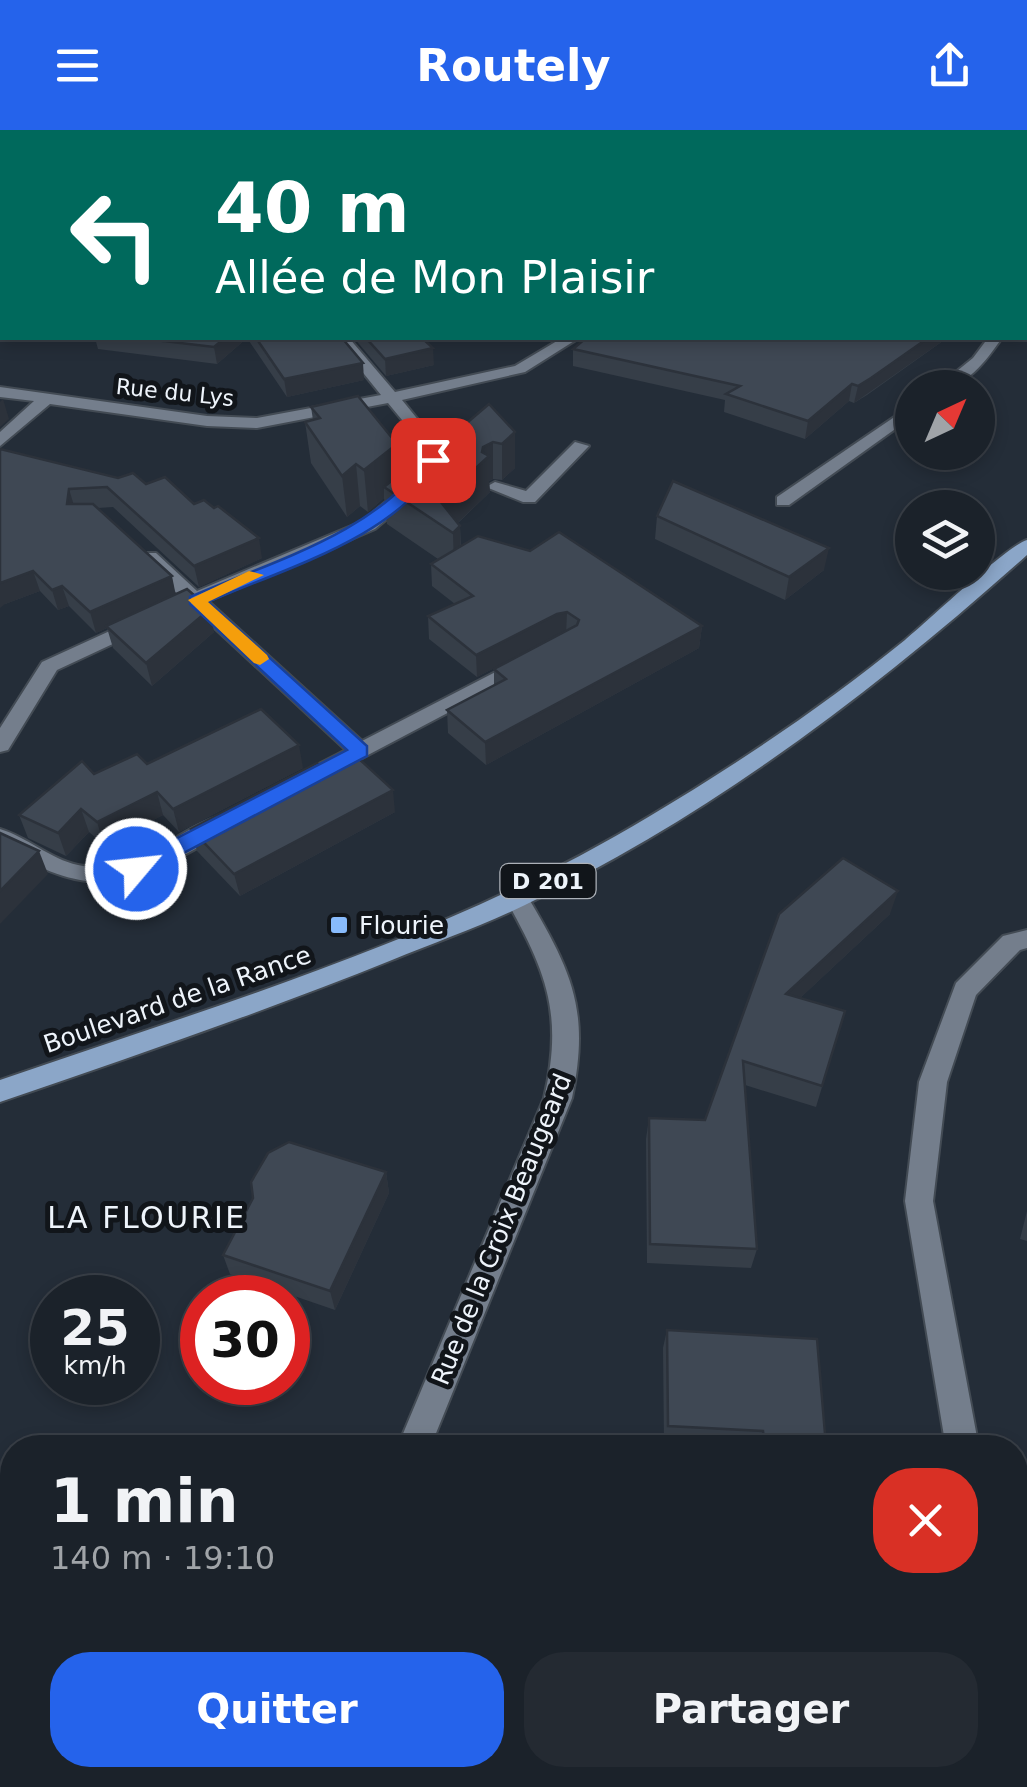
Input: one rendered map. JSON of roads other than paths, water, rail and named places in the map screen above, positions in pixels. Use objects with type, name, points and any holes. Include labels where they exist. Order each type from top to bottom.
[{"type":"main road","name":"Boulevard de la Rance","points":[[0,1091],[318,980],[517,898],[712,788],[822,715],[872,678],[1027,546]]},
{"type":"street","points":[[0,746],[49,666],[92,642],[369,524],[435,467],[434,449],[344,340]]},
{"type":"street","name":"Rue du Lys","points":[[0,392],[207,421],[257,422],[393,398],[520,369],[569,340]]},
{"type":"street","points":[[967,370],[994,340]]},
{"type":"street","points":[[0,441],[46,399]]},
{"type":"street","points":[[783,501],[895,422]]},
{"type":"street","points":[[495,487],[529,498],[581,446]]},
{"type":"street","points":[[131,539],[360,751]]},
{"type":"street","points":[[274,796],[548,652]]},
{"type":"street","points":[[0,837],[78,874],[109,878],[136,869],[240,814]]},
{"type":"street","name":"Rue de la Croix Beaugeard","points":[[418,1435],[558,1098],[568,1061],[570,1024],[556,964],[517,898]]},
{"type":"street","points":[[961,1435],[919,1201],[931,1102],[965,990],[1012,943],[1027,938]]},
{"type":"place","name":"Flourie","points":[[339,925]]},
{"type":"district","name":"LA FLOURIE","points":[[147,1218]]}]
